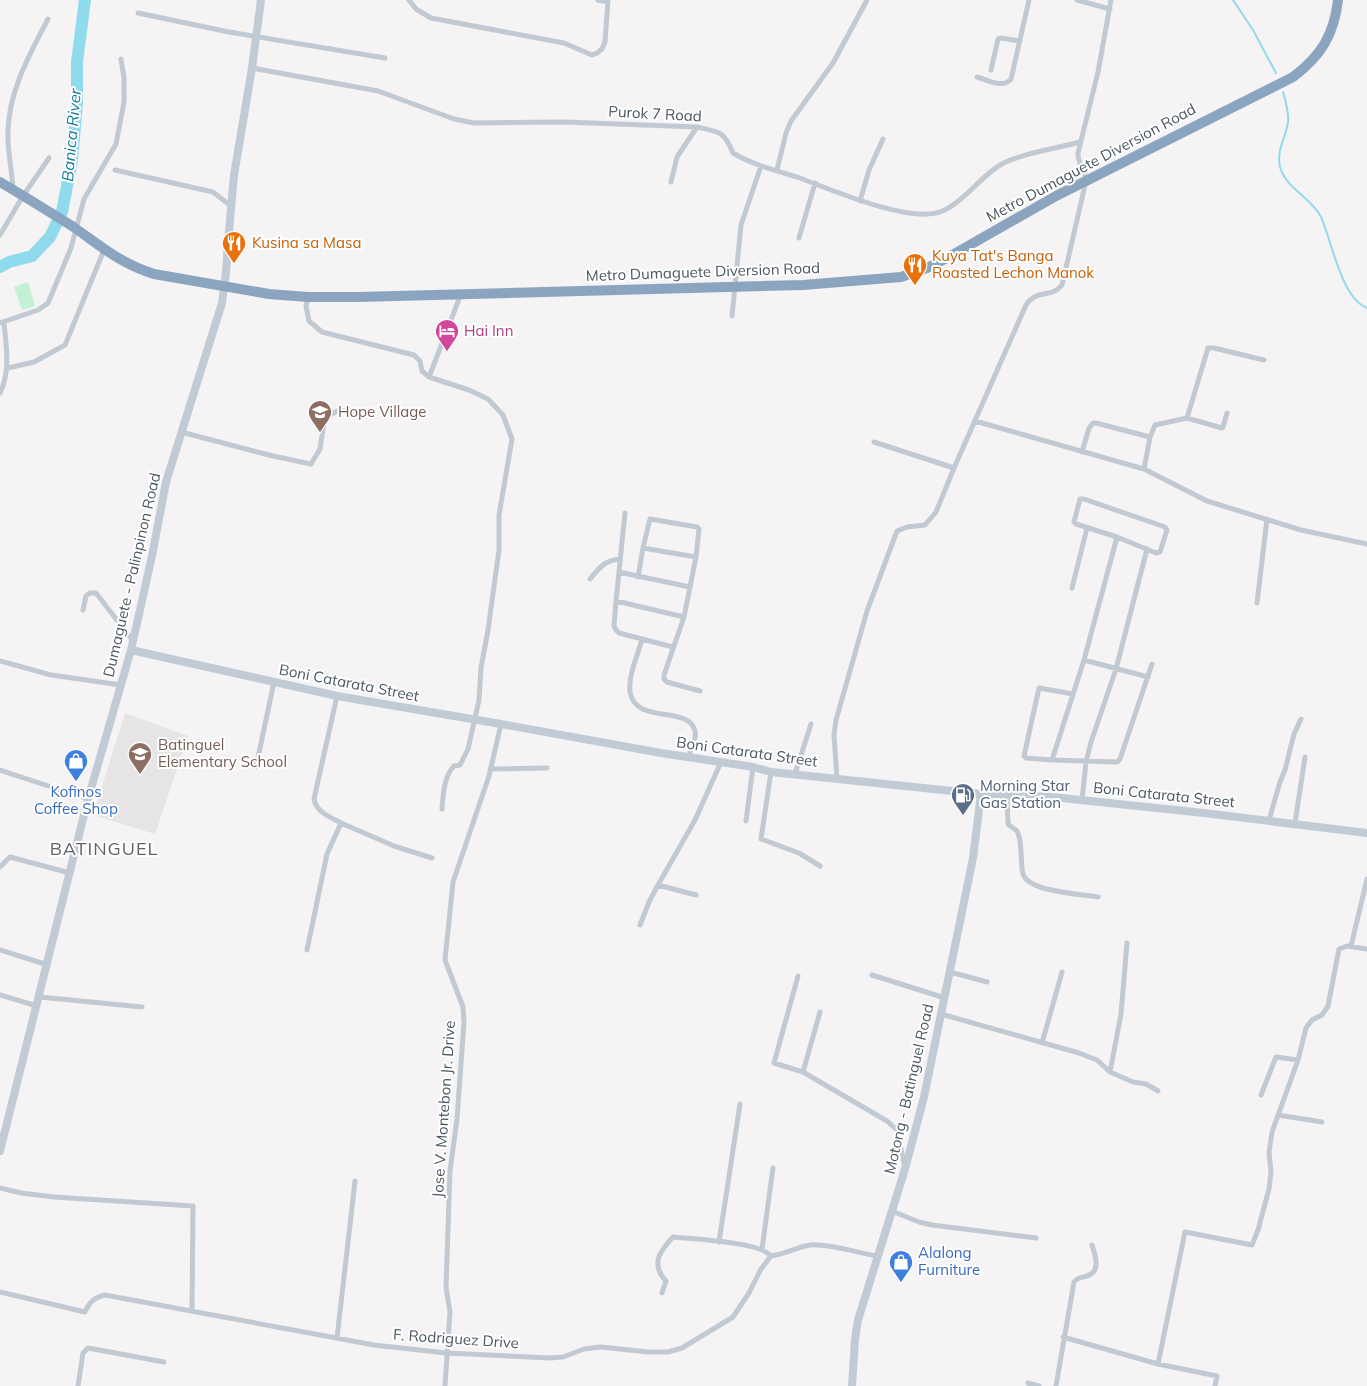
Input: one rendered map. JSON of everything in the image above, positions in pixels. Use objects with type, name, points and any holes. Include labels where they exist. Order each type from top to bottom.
[{"type":"highway","name":"Metro Dumaguete Diversion Road","points":[[0,182],[46,210],[124,263],[138,269],[154,274],[269,294],[308,297],[461,294],[830,284],[900,277],[927,268],[947,258],[1019,216],[1292,77],[1309,65],[1320,52],[1331,32],[1338,0]]},
{"type":"street","name":"Dumaguete - Palinpinon Road","points":[[0,1151],[88,799],[131,650],[166,482],[218,318],[225,287],[234,176],[261,0]]},
{"type":"street","points":[[408,0],[416,9],[431,18],[564,43],[592,55],[602,49],[604,42],[608,1],[598,0]]},
{"type":"street","points":[[777,170],[786,133],[791,121],[833,63],[867,0]]},
{"type":"street","points":[[977,77],[1003,84],[1008,83],[1011,79],[1029,0]]},
{"type":"street","points":[[1077,0],[1110,9]]},
{"type":"street","points":[[837,779],[834,735],[836,720],[867,611],[897,531],[907,527],[925,525],[936,512],[1026,305],[1034,296],[1054,292],[1062,286],[1086,181],[1078,157],[1080,142],[1096,82],[1111,0]]},
{"type":"street","points":[[138,13],[229,32],[385,58]]},
{"type":"street","points":[[13,190],[8,131],[15,90],[22,70],[48,19]]},
{"type":"street","points":[[992,70],[998,39],[1020,41]]},
{"type":"street","points":[[0,393],[8,368],[2,322],[38,310],[48,303],[71,248],[84,199],[116,144],[124,102],[124,78],[121,59]]},
{"type":"street","name":"Purok 7 Road","points":[[252,68],[378,91],[454,119],[474,123],[564,122],[697,127],[717,132],[727,138],[733,153],[761,166],[815,183],[860,201],[924,215],[940,211],[952,204],[999,166],[1012,160],[1080,142]]},
{"type":"street","points":[[671,182],[678,157],[697,127]]},
{"type":"street","points":[[860,201],[869,170],[883,139]]},
{"type":"street","points":[[0,235],[49,158]]},
{"type":"street","points":[[732,316],[741,225],[761,166]]},
{"type":"street","points":[[115,170],[213,192],[231,206]]},
{"type":"street","points":[[799,238],[815,183]]},
{"type":"street","points":[[8,368],[34,362],[65,345],[104,250]]},
{"type":"street","points":[[429,377],[461,294]]},
{"type":"street","points":[[308,297],[306,306],[309,321],[322,332],[414,355],[420,360],[422,371],[429,377],[469,390],[488,399],[503,415],[512,439],[499,515],[499,550],[481,668],[479,700],[468,749],[460,766],[454,766],[450,770],[442,809]]},
{"type":"street","points":[[1187,418],[1208,348],[1264,360]]},
{"type":"street","points":[[181,432],[311,464],[320,449],[324,423],[330,414],[339,410],[369,415]]},
{"type":"street","points":[[1144,469],[1150,437],[1154,427],[1158,424],[1187,418],[1222,428],[1227,413]]},
{"type":"street","points":[[975,421],[1144,469],[1207,501],[1301,530],[1367,544]]},
{"type":"street","points":[[1082,452],[1092,423],[1150,437]]},
{"type":"street","points":[[874,442],[954,468]]},
{"type":"street","points":[[1080,499],[1165,526],[1167,530],[1160,552],[1156,553],[1117,537],[1074,522],[1080,499]]},
{"type":"street","points":[[625,513],[614,626],[619,633],[673,646]]},
{"type":"street","points":[[638,577],[649,521],[653,518],[699,529],[696,557],[684,616],[664,679],[667,682],[700,691]]},
{"type":"street","points":[[1257,603],[1267,519]]},
{"type":"street","points":[[1072,588],[1087,528]]},
{"type":"street","points":[[1052,760],[1084,660],[1117,537]]},
{"type":"street","points":[[643,548],[696,557]]},
{"type":"street","points":[[1082,800],[1086,762],[1116,669],[1148,549]]},
{"type":"street","points":[[590,579],[604,563],[620,559]]},
{"type":"street","points":[[619,572],[690,587]]},
{"type":"street","points":[[83,610],[86,596],[90,593],[96,593],[133,641]]},
{"type":"street","points":[[616,601],[684,616]]},
{"type":"street","points":[[642,639],[630,683],[631,694],[637,705],[648,711],[679,717],[690,722],[695,730],[695,740],[688,757]]},
{"type":"street","name":"Boni Catarata Street","points":[[131,650],[337,696],[753,767],[771,772],[981,794],[1082,800],[1367,832]]},
{"type":"street","points":[[1084,660],[1148,677]]},
{"type":"street","points":[[0,661],[51,675],[121,685]]},
{"type":"street","points":[[1073,694],[1039,688],[1024,756],[1026,758],[1117,762],[1120,759],[1152,664]]},
{"type":"street","points":[[256,767],[274,682]]},
{"type":"street","points":[[337,696],[314,799],[318,809],[341,823],[394,846],[432,858]]},
{"type":"street","points":[[1269,820],[1294,734],[1301,719]]},
{"type":"street","name":"Jose V. Montebon Jr. Drive","points":[[445,1386],[450,1312],[446,1287],[450,1170],[464,1022],[461,1001],[445,960],[453,882],[490,769],[501,724]]},
{"type":"street","points":[[795,774],[811,724]]},
{"type":"street","points":[[1294,823],[1305,757]]},
{"type":"street","points":[[640,925],[649,902],[695,820],[721,762]]},
{"type":"street","points":[[746,821],[753,767]]},
{"type":"street","points":[[490,769],[547,768]]},
{"type":"street","points":[[0,770],[88,799]]},
{"type":"street","points":[[771,772],[761,839],[799,852],[820,866]]},
{"type":"street","name":"Motong - Batinguel Road","points":[[852,1386],[858,1320],[905,1169],[924,1097],[973,858],[981,794]]},
{"type":"street","points":[[1007,795],[1008,824],[1017,831],[1023,873],[1029,882],[1043,888],[1098,897]]},
{"type":"street","points":[[307,950],[327,854],[341,823]]},
{"type":"street","points":[[0,867],[10,857],[70,873]]},
{"type":"street","points":[[1351,946],[1367,879]]},
{"type":"street","points":[[658,885],[696,895]]},
{"type":"street","points":[[1110,1072],[1123,999],[1127,943]]},
{"type":"street","points":[[1158,1364],[1185,1232],[1252,1245],[1269,1189],[1270,1142],[1309,1023],[1322,1015],[1328,1006],[1337,953],[1342,947],[1351,946],[1367,949]]},
{"type":"street","points":[[0,950],[48,965]]},
{"type":"street","points":[[950,972],[987,982]]},
{"type":"street","points":[[1042,1043],[1062,972]]},
{"type":"street","points":[[872,975],[945,998]]},
{"type":"street","points":[[798,976],[774,1063],[803,1072],[887,1121],[896,1130],[905,1169]]},
{"type":"street","points":[[0,995],[37,1006]]},
{"type":"street","points":[[40,996],[142,1007]]},
{"type":"street","points":[[803,1072],[820,1012]]},
{"type":"street","points":[[941,1014],[1068,1049],[1097,1060],[1110,1072],[1128,1081],[1146,1084],[1158,1091]]},
{"type":"street","points":[[1261,1096],[1276,1057],[1298,1060]]},
{"type":"street","points":[[719,1242],[740,1104]]},
{"type":"street","points":[[1278,1115],[1322,1122]]},
{"type":"street","points":[[762,1249],[773,1168]]},
{"type":"street","points":[[337,1338],[355,1181]]},
{"type":"street","points":[[0,1188],[54,1197],[193,1206],[192,1311]]},
{"type":"street","points":[[892,1211],[932,1225],[1036,1238]]},
{"type":"street","points":[[662,1293],[666,1281],[659,1273],[657,1264],[663,1247],[673,1237],[762,1249],[771,1256],[812,1244],[877,1256]]},
{"type":"street","points":[[1056,1386],[1074,1282],[1076,1279],[1092,1274],[1096,1268],[1097,1263],[1092,1245]]},
{"type":"street","name":"F. Rodriguez Drive","points":[[0,1292],[85,1312],[94,1298],[104,1296],[374,1345],[446,1353],[550,1358],[584,1349],[601,1347],[648,1352],[668,1352],[682,1348],[734,1317],[761,1269],[771,1256]]},
{"type":"street","points":[[1063,1337],[1158,1364],[1217,1376],[1215,1386]]},
{"type":"street","points":[[78,1386],[83,1353],[88,1348],[164,1362]]},
{"type":"street","points":[[1028,1383],[1039,1386]]},
{"type":"shaded area","name":"Batinguel Elementary School","points":[[125,713],[188,736],[155,834],[93,815]]},
{"type":"green space","points":[[28,282],[35,306],[22,310],[14,287]]},
{"type":"waterway","name":"Banica River","points":[[0,267],[9,262],[32,256],[50,237],[62,212],[72,160],[77,103],[77,62],[85,0]]},
{"type":"waterway","points":[[1233,0],[1253,30],[1276,73]]},
{"type":"waterway","points":[[1283,92],[1288,118],[1279,155],[1283,175],[1293,188],[1317,210],[1325,227],[1338,268],[1350,293],[1367,308]]},
{"type":"place","name":"Kusina sa Masa","points":[[234,264]]},
{"type":"place","name":"Kuya Tat's Banga Roasted Lechon Manok","points":[[915,286]]},
{"type":"place","name":"Hai Inn","points":[[447,352]]},
{"type":"place","name":"Hope Village","points":[[320,433]]},
{"type":"place","name":"Batinguel Elementary School","points":[[140,775]]},
{"type":"place","name":"Kofinos Coffee Shop","points":[[76,782]]},
{"type":"place","name":"Morning Star Gas Station","points":[[963,816]]},
{"type":"place","name":"Alalong Furniture","points":[[901,1283]]},
{"type":"district","name":"BATINGUEL","points":[[104,849]]}]
